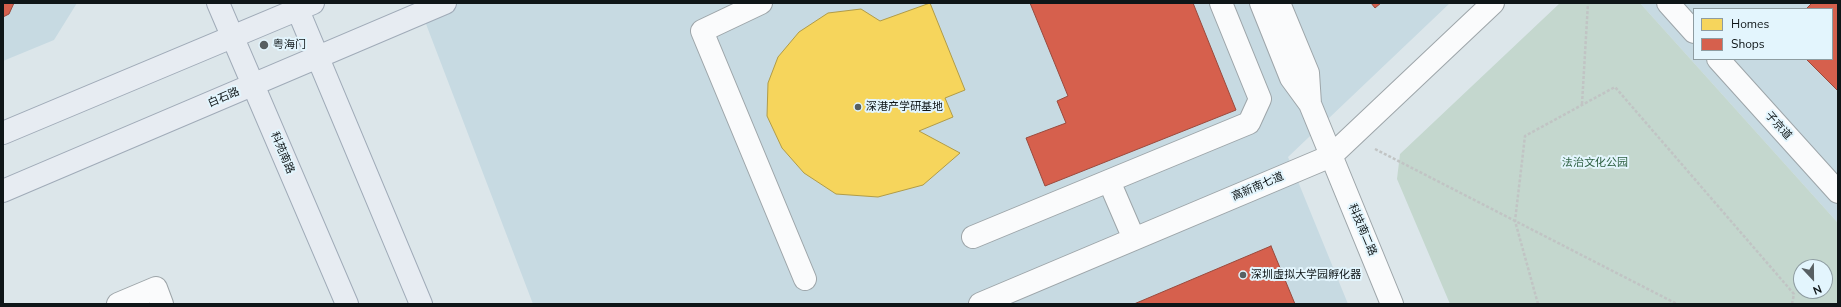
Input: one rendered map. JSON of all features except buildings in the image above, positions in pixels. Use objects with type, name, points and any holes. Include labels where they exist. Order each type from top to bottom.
[{"type":"main road","name":"科苑南路","points":[[218,3],[346,304]]},
{"type":"main road","name":"白石路","points":[[3,192],[445,3]]},
{"type":"main road","points":[[3,133],[233,38],[302,5],[317,57],[421,304]]},
{"type":"street","points":[[761,3],[702,31],[805,279]]},
{"type":"street","points":[[973,237],[1249,123],[1260,99],[1221,3]]},
{"type":"street","points":[[1260,3],[1291,78],[1310,104]]},
{"type":"street","points":[[1279,3],[1308,73],[1310,104]]},
{"type":"street","name":"高新南七道","points":[[980,304],[1331,156],[1493,3]]},
{"type":"street","points":[[1668,3],[1693,31]]},
{"type":"street","name":"子京道","points":[[1719,60],[1838,192]]},
{"type":"street","name":"科技南二路","points":[[1310,104],[1392,304]]},
{"type":"street","points":[[1109,181],[1134,239]]},
{"type":"street","points":[[118,304],[156,288],[162,304]]},
{"type":"path","points":[[1582,105],[1588,3]]},
{"type":"path","points":[[1538,304],[1515,221],[1525,136],[1615,87],[1794,294],[1792,304]]},
{"type":"path","points":[[1351,137],[1677,304]]},
{"type":"shaded area","points":[[3,3],[77,3],[54,40],[3,61]]},
{"type":"shaded area","points":[[418,3],[1450,3],[1288,157],[1348,304],[533,304]]},
{"type":"shaded area","points":[[1640,3],[1838,3],[1838,223]]},
{"type":"green space","name":"法治文化公园","points":[[1560,3],[1640,3],[1838,223],[1838,304],[1450,304],[1397,179],[1400,154]]},
{"type":"place","name":"粤海门","points":[[264,45]]},
{"type":"place","name":"深港产学研基地","points":[[858,107]]},
{"type":"place","name":"深圳虚拟大学园孵化器","points":[[1243,275]]}]
